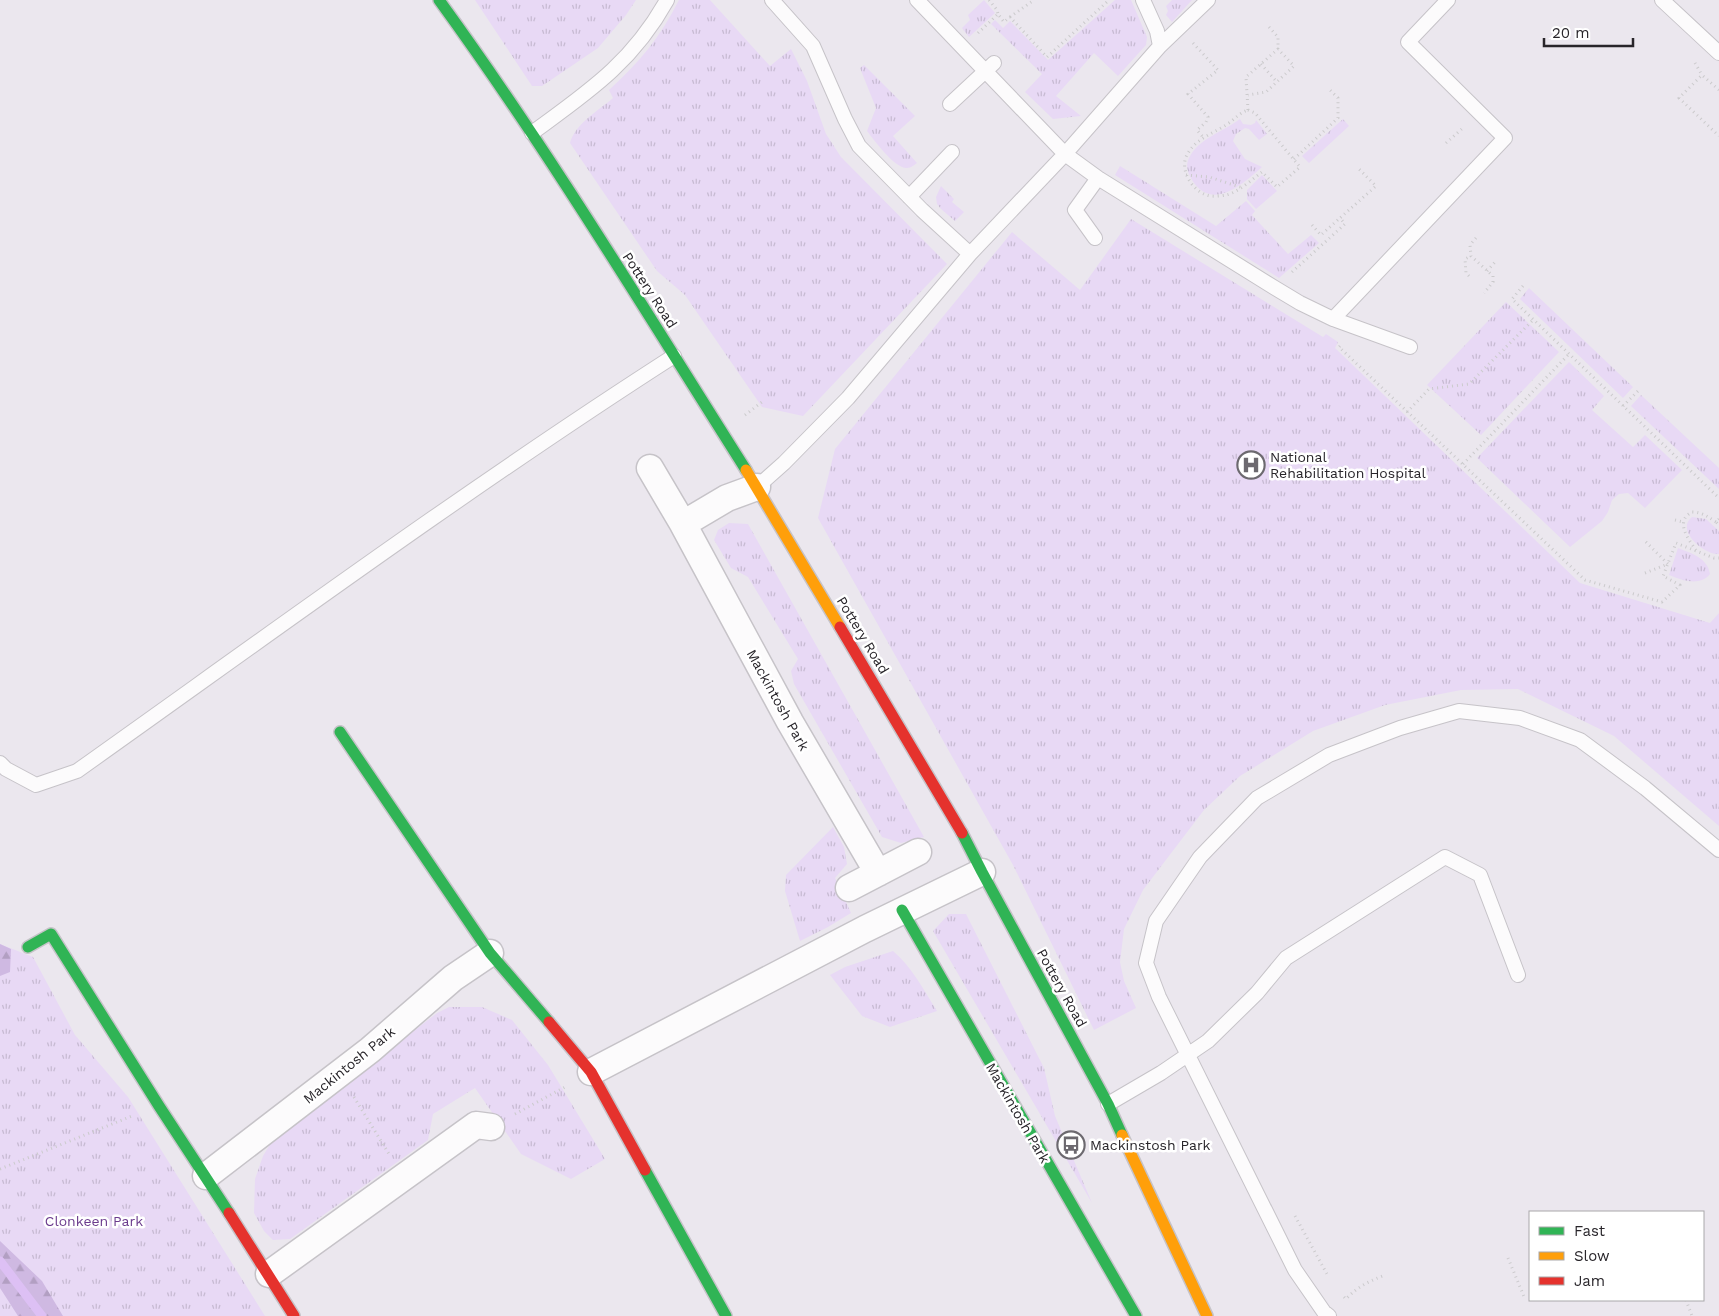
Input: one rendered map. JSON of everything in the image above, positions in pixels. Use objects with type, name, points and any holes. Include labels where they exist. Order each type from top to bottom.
[{"type":"street","name":"Pottery Road","points":[[439,0],[532,133],[757,487],[962,832],[1108,1104],[1207,1316]]},
{"type":"street","name":"Mackintosh Park","points":[[650,468],[683,524],[790,722],[878,872]]},
{"type":"street","points":[[683,524],[727,498],[757,487]]},
{"type":"street","points":[[340,732],[490,953],[592,1072],[726,1316]]},
{"type":"street","points":[[849,888],[918,852]]},
{"type":"street","points":[[592,1072],[902,910],[982,872]]},
{"type":"street","name":"Mackintosh Park","points":[[902,910],[1136,1316]]},
{"type":"street","points":[[28,947],[51,934],[294,1316]]},
{"type":"street","name":"Mackintosh Park","points":[[206,1176],[370,1050],[453,978],[490,953]]},
{"type":"street","points":[[269,1274],[476,1125],[490,1127]]},
{"type":"lane","points":[[532,133],[587,93],[622,62],[645,35],[667,0]]},
{"type":"lane","points":[[917,0],[964,47],[990,66],[1065,154],[1098,178],[1300,303],[1333,319],[1410,347]]},
{"type":"lane","points":[[1143,0],[1158,32],[1160,46]]},
{"type":"lane","points":[[757,487],[784,463],[848,398],[970,254],[1065,154],[1160,46],[1208,0]]},
{"type":"lane","points":[[1333,319],[1505,138],[1408,42],[1448,0]]},
{"type":"lane","points":[[1662,0],[1719,53]]},
{"type":"lane","points":[[773,8],[813,46],[842,93],[851,133],[859,146],[909,197],[970,254]]},
{"type":"lane","points":[[950,104],[990,66]]},
{"type":"lane","points":[[909,197],[952,152]]},
{"type":"lane","points":[[1095,238],[1075,210],[1098,178]]},
{"type":"lane","points":[[0,763],[6,769],[36,785],[77,771],[564,426],[674,356]]},
{"type":"lane","points":[[1329,1316],[1324,1312],[1296,1270],[1159,998],[1146,963],[1156,921],[1200,857],[1257,798],[1329,755],[1400,728],[1459,711],[1520,718],[1580,740],[1645,788],[1719,850]]},
{"type":"lane","points":[[1108,1104],[1161,1074],[1208,1041],[1250,1000],[1286,958],[1445,857],[1480,875],[1518,976]]},
{"type":"path","points":[[989,0],[1004,22],[1034,0]]},
{"type":"path","points":[[1010,17],[1047,57],[1109,0]]},
{"type":"path","points":[[964,47],[998,14]]},
{"type":"path","points":[[1248,95],[1266,92],[1294,66],[1278,49],[1278,37],[1269,26]]},
{"type":"path","points":[[1189,38],[1218,70],[1188,94],[1208,117],[1206,122],[1197,130],[1203,137]]},
{"type":"path","points":[[1248,110],[1246,77],[1278,49]]},
{"type":"path","points":[[1261,64],[1277,82]]},
{"type":"path","points":[[1719,90],[1702,75],[1679,98],[1719,136]]},
{"type":"path","points":[[1294,159],[1338,118],[1338,98],[1329,89]]},
{"type":"path","points":[[1248,110],[1255,113],[1300,167],[1277,187],[1262,172],[1241,188],[1225,196],[1206,195],[1194,188],[1186,175],[1184,165],[1186,156],[1203,137],[1228,124],[1242,112],[1248,110]]},
{"type":"path","points":[[1312,225],[1321,235],[1376,186],[1357,167]]},
{"type":"path","points":[[1186,175],[1220,180],[1241,188]]},
{"type":"path","points":[[1298,267],[1345,224],[1340,218]]},
{"type":"path","points":[[1476,238],[1470,245],[1471,256],[1493,276],[1492,282],[1484,292]]},
{"type":"path","points":[[1469,276],[1466,273],[1465,259],[1471,256]]},
{"type":"path","points":[[1487,271],[1498,260]]},
{"type":"path","points":[[1523,286],[1512,300],[1719,498]]},
{"type":"path","points":[[1333,319],[1342,343],[1339,347],[1585,580],[1662,602],[1680,585],[1664,576],[1676,543],[1714,558],[1719,558]]},
{"type":"path","points":[[1407,412],[1429,389],[1469,384],[1533,320]]},
{"type":"path","points":[[1463,464],[1569,354]]},
{"type":"path","points":[[1623,406],[1640,388]]},
{"type":"path","points":[[1698,552],[1687,536],[1683,522],[1685,517],[1692,512],[1705,514],[1718,522]]},
{"type":"path","points":[[1675,520],[1683,522]]},
{"type":"path","points":[[1645,541],[1668,564]]},
{"type":"path","points":[[1645,573],[1668,564]]},
{"type":"path","points":[[490,1127],[592,1072]]},
{"type":"path","points":[[339,1073],[403,1177]]},
{"type":"path","points":[[0,1169],[159,1106]]},
{"type":"path","points":[[1508,1258],[1524,1299]]},
{"type":"path","points":[[1346,1299],[1365,1283],[1385,1276]]},
{"type":"path","points":[[1686,1301],[1692,1316]]},
{"type":"green space","points":[[475,0],[636,0],[598,48],[542,86],[532,86]]},
{"type":"green space","points":[[679,0],[710,0],[770,66],[791,49],[807,81],[826,134],[841,157],[947,264],[803,416],[762,407],[685,295],[657,271],[570,143],[582,124],[613,98],[609,90],[630,70],[648,48],[665,25]]},
{"type":"green space","points":[[984,0],[995,13],[969,37],[962,28],[970,20],[968,15]]},
{"type":"green space","points":[[1115,0],[1131,0],[1147,37],[1146,45],[1118,76],[1094,53],[1056,96],[1081,116],[1053,119],[1025,92],[1042,74],[991,24],[995,20],[1003,28],[1010,21],[1048,60]]},
{"type":"green space","points":[[1172,0],[1192,0],[1172,22],[1166,15],[1168,11],[1166,6]]},
{"type":"green space","points":[[864,65],[915,116],[893,136],[917,163],[911,167],[902,167],[897,164],[867,131],[876,108],[860,68]]},
{"type":"green space","points":[[1240,119],[1243,124],[1251,125],[1256,120],[1267,134],[1259,140],[1249,129],[1245,128],[1236,134],[1233,141],[1245,159],[1262,167],[1237,187],[1227,192],[1209,194],[1200,189],[1189,175],[1187,164],[1189,158],[1193,151],[1205,140]]},
{"type":"green space","points":[[1343,119],[1349,126],[1309,163],[1302,156]]},
{"type":"green space","points":[[1120,166],[1216,226],[1246,201],[1255,211],[1252,215],[1288,254],[1311,235],[1319,243],[1279,278],[1115,175]]},
{"type":"green space","points":[[1262,175],[1277,191],[1256,209],[1247,199],[1247,190]]},
{"type":"green space","points":[[941,186],[954,199],[952,202],[964,212],[955,221],[937,204],[936,197]]},
{"type":"green space","points":[[1131,219],[1323,337],[1326,334],[1338,342],[1335,348],[1580,583],[1710,623],[1719,613],[1719,826],[1614,736],[1518,689],[1461,690],[1385,705],[1313,731],[1240,776],[1204,810],[1143,890],[1124,929],[1120,962],[1124,981],[1136,1008],[1094,1030],[1013,865],[818,518],[835,449],[1012,232],[1080,290]]},
{"type":"green space","points":[[1529,288],[1633,387],[1623,398],[1520,299]]},
{"type":"green space","points":[[1506,302],[1559,352],[1481,435],[1427,385]]},
{"type":"green space","points":[[1569,362],[1604,396],[1592,410],[1633,447],[1645,435],[1682,470],[1645,508],[1628,493],[1619,494],[1612,500],[1608,512],[1602,521],[1570,547],[1477,458]]},
{"type":"green space","points":[[1641,395],[1719,468],[1719,489],[1631,406]]},
{"type":"green space","points":[[1692,517],[1706,519],[1719,531],[1719,554],[1699,546],[1689,535],[1688,522]]},
{"type":"green space","points":[[729,523],[748,524],[924,837],[901,843],[882,837],[794,684],[791,671],[798,659],[748,577],[731,568],[714,540],[718,530]]},
{"type":"green space","points":[[1678,548],[1702,560],[1709,568],[1710,574],[1706,578],[1696,581],[1669,575]]},
{"type":"green space","points":[[833,827],[844,847],[847,864],[835,878],[851,913],[800,941],[785,891],[786,875]]},
{"type":"green space","points":[[949,914],[966,914],[1044,1068],[1055,1116],[1092,1203],[933,931]]},
{"type":"green space","name":"Clonkeen Park","points":[[0,944],[33,957],[75,1035],[128,1097],[265,1316],[0,1316]]},
{"type":"green space","points":[[0,944],[11,949],[10,972],[0,976]]},
{"type":"green space","points":[[893,951],[912,971],[937,1011],[890,1027],[862,1016],[830,975],[845,967]]},
{"type":"green space","points":[[449,1007],[482,1007],[512,1020],[548,1065],[605,1159],[571,1179],[521,1154],[475,1088],[433,1114],[428,1140],[290,1239],[273,1240],[264,1231],[254,1213],[255,1179],[263,1156],[272,1141],[437,1013]]},
{"type":"green space","points":[[0,1241],[42,1281],[63,1316],[18,1316],[0,1288]]},
{"type":"waterway","points":[[0,1261],[42,1316]]},
{"type":"traffic: fast","points":[[439,0],[558,173],[746,470]]},
{"type":"traffic: fast","points":[[340,732],[490,953],[549,1022]]},
{"type":"traffic: fast","points":[[962,833],[1108,1104],[1122,1135]]},
{"type":"traffic: fast","points":[[902,910],[1136,1316]]},
{"type":"traffic: fast","points":[[28,947],[51,934],[229,1213]]},
{"type":"traffic: fast","points":[[645,1170],[726,1316]]},
{"type":"traffic: slow","points":[[746,470],[840,627]]},
{"type":"traffic: slow","points":[[1122,1135],[1207,1316]]},
{"type":"traffic: jam","points":[[840,627],[962,833]]},
{"type":"traffic: jam","points":[[549,1022],[591,1072],[645,1170]]},
{"type":"traffic: jam","points":[[229,1213],[294,1316]]},
{"type":"place","name":"National Rehabilitation Hospital","points":[[1251,465]]},
{"type":"place","name":"Mackinstosh Park","points":[[1071,1145]]}]
